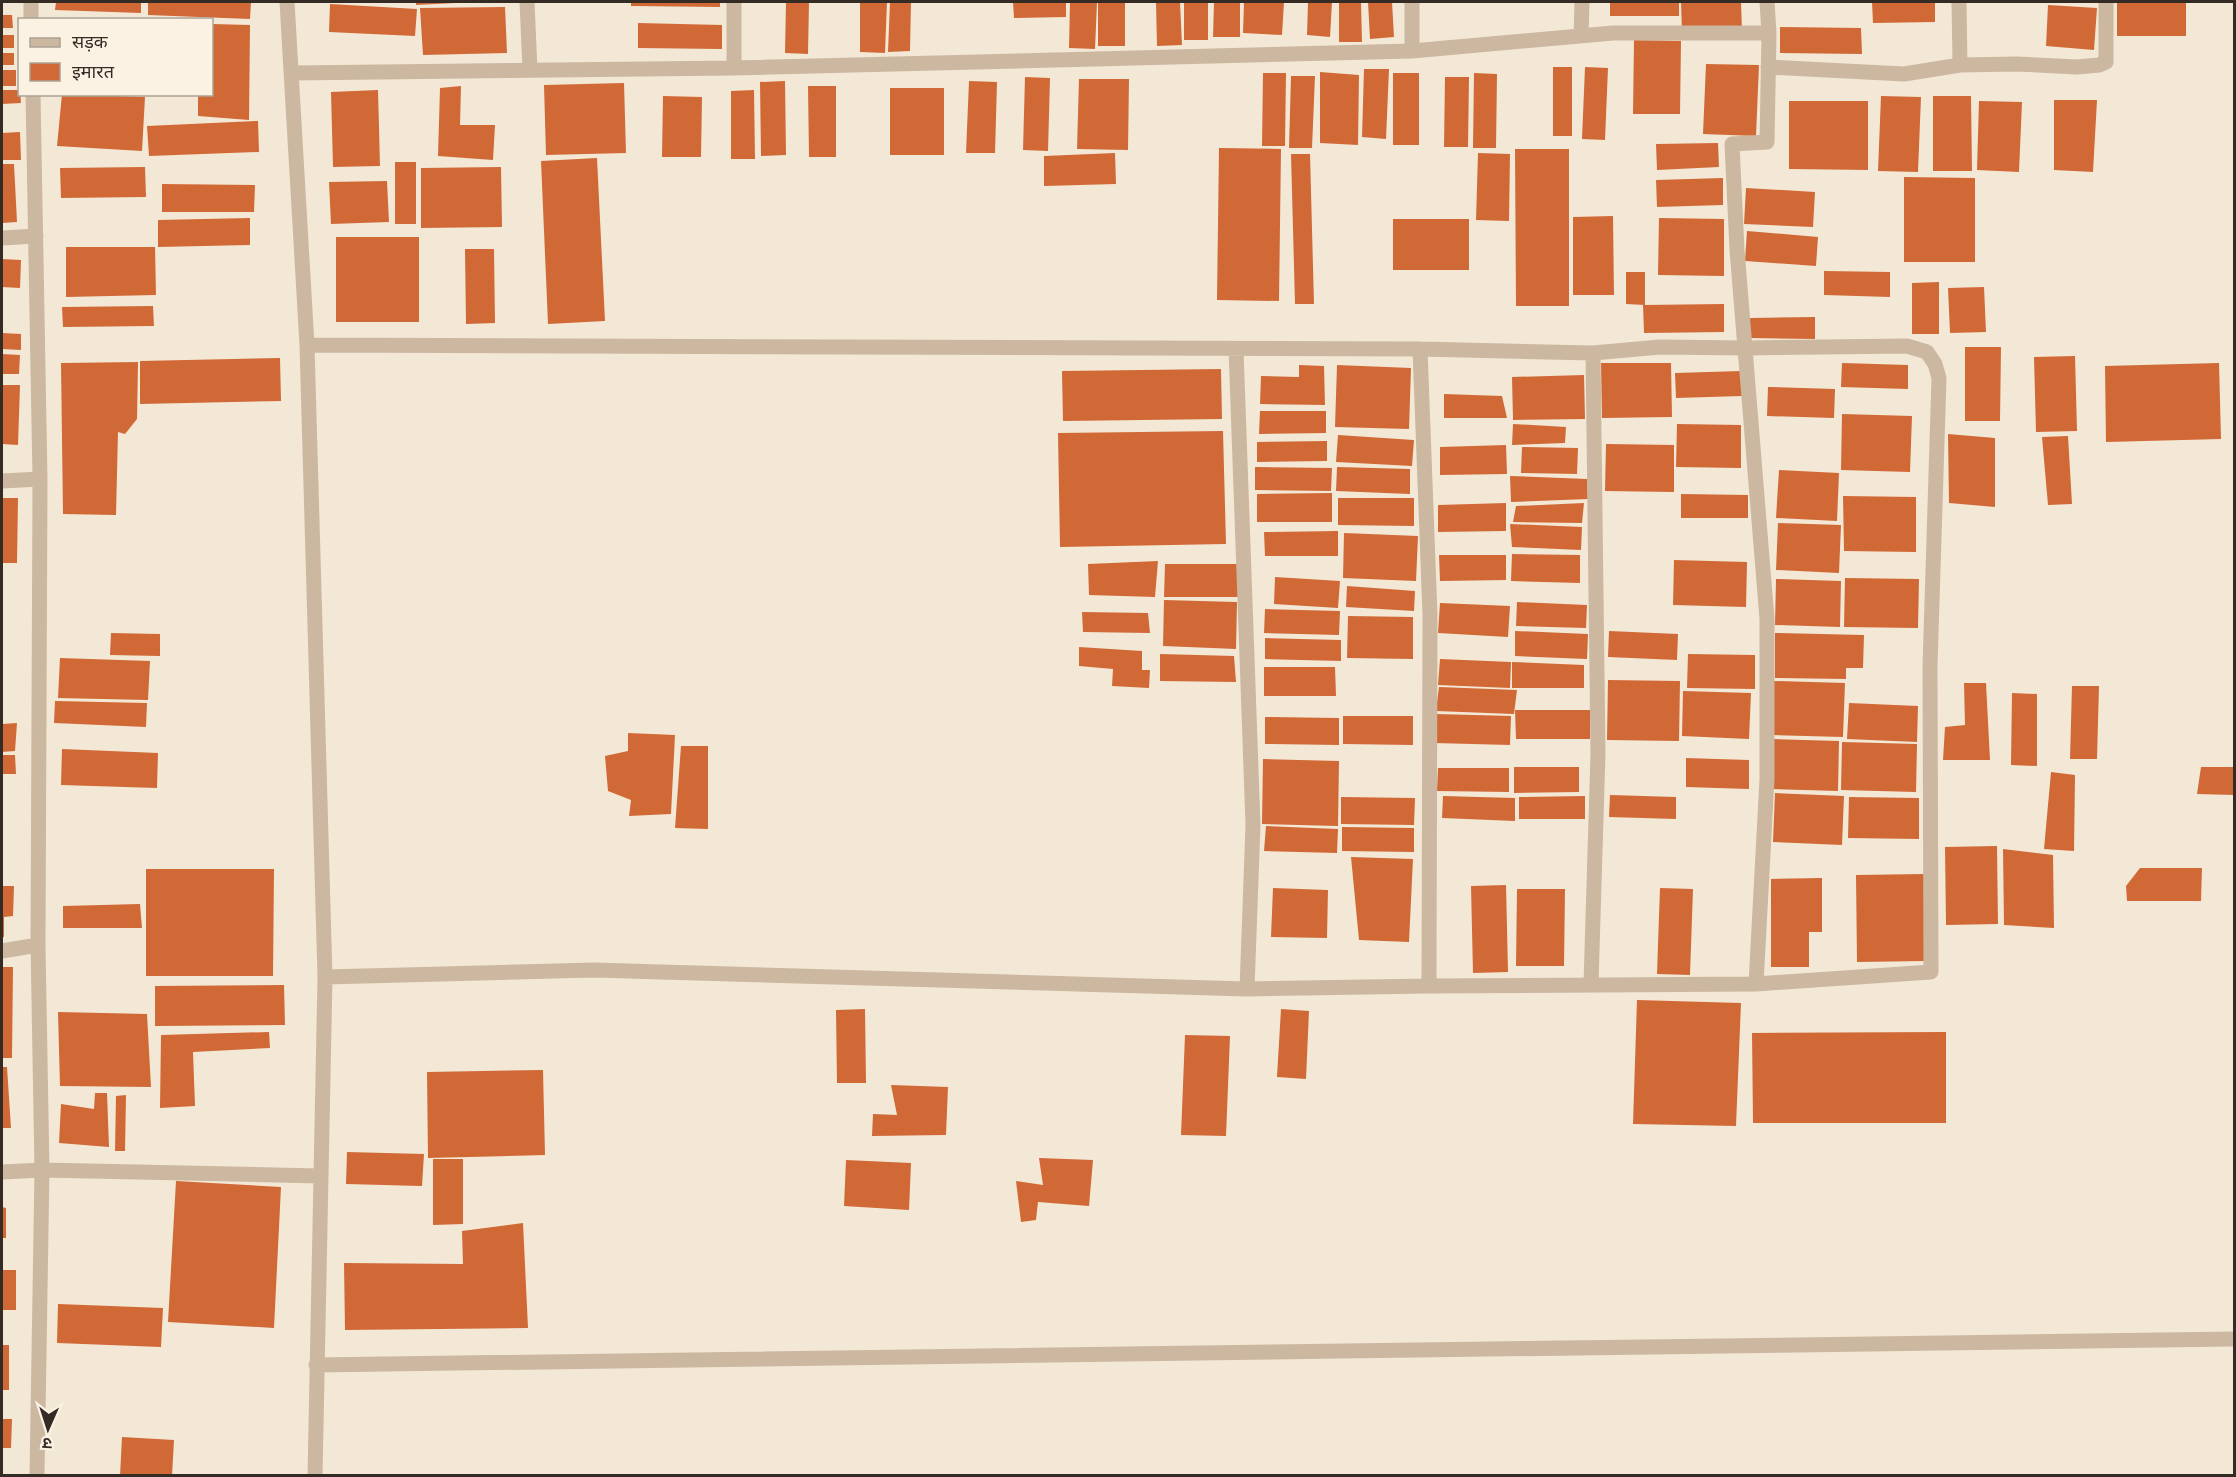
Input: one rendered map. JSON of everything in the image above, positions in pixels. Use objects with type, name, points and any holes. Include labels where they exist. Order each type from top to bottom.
[{"type":"street","points":[[31,2],[31,18]]},
{"type":"street","points":[[287,2],[307,345],[325,977],[315,1476]]},
{"type":"street","points":[[527,2],[530,70]]},
{"type":"street","points":[[734,2],[734,68]]},
{"type":"street","points":[[1412,2],[1412,51]]},
{"type":"street","points":[[1581,36],[1582,2]]},
{"type":"street","points":[[1756,984],[1767,779],[1767,619],[1737,250],[1732,144],[1767,142],[1769,33],[1767,2]]},
{"type":"street","points":[[1959,2],[1960,65]]},
{"type":"street","points":[[1768,67],[1904,74],[1960,65],[2017,64],[2077,67],[2099,65],[2106,62],[2106,2]]},
{"type":"street","points":[[292,73],[734,68],[1412,51],[1613,33],[1769,33]]},
{"type":"street","points":[[33,96],[40,478],[38,945],[42,1170],[37,1476]]},
{"type":"street","points":[[2,238],[36,236]]},
{"type":"street","points":[[307,345],[1420,349],[1593,353],[1660,347],[1907,346],[1927,352],[1935,364],[1939,378],[1929,666],[1931,972],[1756,984],[1247,989],[594,970],[325,977]]},
{"type":"street","points":[[1236,349],[1253,825],[1247,989]]},
{"type":"street","points":[[1420,349],[1430,615],[1429,986]]},
{"type":"street","points":[[1591,984],[1598,753],[1593,353]]},
{"type":"street","points":[[2,481],[40,478]]},
{"type":"street","points":[[2,951],[38,945]]},
{"type":"street","points":[[2,1172],[42,1170],[320,1176]]},
{"type":"street","points":[[316,1365],[2235,1339]]},
{"type":"building","points":[[56,2],[141,2],[141,13],[55,10]]},
{"type":"building","points":[[148,2],[251,2],[250,19],[148,15]]},
{"type":"building","points":[[416,2],[456,2],[456,3],[416,5]]},
{"type":"building","points":[[631,2],[720,2],[720,7],[631,6]]},
{"type":"building","points":[[786,2],[809,2],[808,54],[785,53]]},
{"type":"building","points":[[860,2],[887,2],[885,53],[860,52]]},
{"type":"building","points":[[890,2],[911,2],[910,51],[888,52]]},
{"type":"building","points":[[1013,2],[1066,2],[1066,17],[1014,18]]},
{"type":"building","points":[[1070,2],[1097,2],[1095,49],[1069,48]]},
{"type":"building","points":[[1098,2],[1125,2],[1125,46],[1098,46]]},
{"type":"building","points":[[1156,2],[1180,2],[1182,45],[1157,46]]},
{"type":"building","points":[[1184,2],[1208,2],[1208,40],[1184,40]]},
{"type":"building","points":[[1214,2],[1240,2],[1240,37],[1213,37]]},
{"type":"building","points":[[1244,2],[1284,2],[1282,35],[1243,33]]},
{"type":"building","points":[[1308,2],[1332,2],[1330,37],[1307,35]]},
{"type":"building","points":[[1339,2],[1361,2],[1362,42],[1339,42]]},
{"type":"building","points":[[1368,2],[1392,2],[1394,37],[1370,39]]},
{"type":"building","points":[[1610,2],[1679,2],[1679,16],[1610,16]]},
{"type":"building","points":[[1681,2],[1741,2],[1742,31],[1682,32]]},
{"type":"building","points":[[1872,2],[1935,2],[1935,22],[1873,23]]},
{"type":"building","points":[[2117,2],[2186,2],[2186,36],[2117,36]]},
{"type":"building","points":[[330,4],[417,9],[415,36],[329,32]]},
{"type":"building","points":[[2048,5],[2097,8],[2094,50],[2046,46]]},
{"type":"building","points":[[505,7],[507,53],[423,55],[420,8]]},
{"type":"building","points":[[2,15],[12,15],[13,28],[2,28]]},
{"type":"building","points":[[638,23],[722,25],[722,49],[638,48]]},
{"type":"building","points":[[213,24],[250,25],[249,120],[198,116],[198,96],[213,96]]},
{"type":"building","points":[[1780,27],[1861,28],[1862,54],[1780,53]]},
{"type":"building","points":[[2,35],[14,35],[14,48],[2,48]]},
{"type":"building","points":[[1634,40],[1681,41],[1680,114],[1633,114]]},
{"type":"building","points":[[2,53],[14,53],[14,65],[2,65]]},
{"type":"building","points":[[1706,64],[1759,65],[1756,136],[1703,134]]},
{"type":"building","points":[[1553,67],[1572,67],[1572,136],[1553,136]]},
{"type":"building","points":[[1585,67],[1608,68],[1605,140],[1582,139]]},
{"type":"building","points":[[1364,69],[1389,69],[1386,139],[1362,137]]},
{"type":"building","points":[[2,70],[16,70],[16,86],[2,86]]},
{"type":"building","points":[[1320,72],[1359,75],[1358,145],[1320,143]]},
{"type":"building","points":[[1263,73],[1286,73],[1285,146],[1262,146]]},
{"type":"building","points":[[1393,73],[1419,73],[1419,145],[1393,145]]},
{"type":"building","points":[[1474,73],[1497,74],[1496,148],[1473,148]]},
{"type":"building","points":[[1291,76],[1315,76],[1312,148],[1289,148]]},
{"type":"building","points":[[1025,77],[1050,78],[1048,151],[1023,150]]},
{"type":"building","points":[[1445,77],[1469,77],[1468,147],[1444,147]]},
{"type":"building","points":[[1079,79],[1129,79],[1128,150],[1077,149]]},
{"type":"building","points":[[785,81],[786,155],[761,156],[760,82]]},
{"type":"building","points":[[969,81],[997,82],[995,153],[966,153]]},
{"type":"building","points":[[624,83],[626,153],[546,155],[544,85]]},
{"type":"building","points":[[461,86],[460,125],[495,125],[493,160],[438,156],[440,88]]},
{"type":"building","points":[[808,86],[836,86],[836,157],[809,157]]},
{"type":"building","points":[[890,88],[944,88],[944,155],[890,155]]},
{"type":"building","points":[[2,90],[18,90],[21,103],[2,104]]},
{"type":"building","points":[[378,90],[380,166],[333,167],[331,92]]},
{"type":"building","points":[[754,90],[755,159],[731,159],[731,91]]},
{"type":"building","points":[[62,96],[145,97],[142,151],[57,146]]},
{"type":"building","points":[[663,96],[702,97],[701,157],[662,157]]},
{"type":"building","points":[[1881,96],[1921,97],[1918,172],[1878,171]]},
{"type":"building","points":[[1933,96],[1971,96],[1972,171],[1933,171]]},
{"type":"building","points":[[2054,100],[2097,100],[2093,172],[2054,170]]},
{"type":"building","points":[[1789,101],[1868,101],[1868,170],[1789,169]]},
{"type":"building","points":[[1979,101],[2022,102],[2019,172],[1977,170]]},
{"type":"building","points":[[258,121],[259,152],[149,156],[147,126]]},
{"type":"building","points":[[20,132],[21,160],[2,160],[2,133]]},
{"type":"building","points":[[1718,143],[1719,167],[1657,170],[1656,144]]},
{"type":"building","points":[[1219,148],[1281,149],[1279,301],[1217,300]]},
{"type":"building","points":[[1515,149],[1569,149],[1569,306],[1516,306]]},
{"type":"building","points":[[1115,153],[1116,184],[1044,186],[1044,156]]},
{"type":"building","points":[[1478,153],[1510,154],[1509,221],[1476,220]]},
{"type":"building","points":[[1291,154],[1310,154],[1314,304],[1295,304]]},
{"type":"building","points":[[597,158],[605,321],[548,324],[541,161]]},
{"type":"building","points":[[395,162],[416,162],[416,224],[395,224]]},
{"type":"building","points":[[2,164],[14,164],[17,222],[2,223]]},
{"type":"building","points":[[145,167],[146,197],[61,198],[60,168]]},
{"type":"building","points":[[501,167],[502,227],[421,228],[421,168]]},
{"type":"building","points":[[1904,177],[1975,178],[1975,262],[1904,262]]},
{"type":"building","points":[[1723,178],[1723,205],[1657,207],[1656,180]]},
{"type":"building","points":[[387,181],[389,222],[331,224],[329,182]]},
{"type":"building","points":[[162,184],[255,185],[254,212],[162,212]]},
{"type":"building","points":[[1746,188],[1815,192],[1813,227],[1744,224]]},
{"type":"building","points":[[1613,216],[1614,295],[1573,295],[1573,217]]},
{"type":"building","points":[[250,218],[250,245],[158,247],[158,220]]},
{"type":"building","points":[[1659,218],[1724,219],[1724,276],[1658,275]]},
{"type":"building","points":[[1393,219],[1469,219],[1469,270],[1393,270]]},
{"type":"building","points":[[1747,231],[1818,237],[1816,266],[1745,261]]},
{"type":"building","points":[[336,237],[419,237],[419,322],[336,322]]},
{"type":"building","points":[[66,247],[155,247],[156,295],[66,297]]},
{"type":"building","points":[[465,249],[494,249],[495,323],[466,324]]},
{"type":"building","points":[[2,259],[21,260],[20,288],[2,287]]},
{"type":"building","points":[[1824,271],[1890,272],[1890,297],[1824,295]]},
{"type":"building","points":[[1626,272],[1645,272],[1645,305],[1626,304]]},
{"type":"building","points":[[1939,282],[1939,334],[1912,334],[1912,283]]},
{"type":"building","points":[[1984,287],[1986,332],[1950,333],[1948,288]]},
{"type":"building","points":[[1724,304],[1724,332],[1644,333],[1643,305]]},
{"type":"building","points":[[153,306],[154,326],[63,327],[62,307]]},
{"type":"building","points":[[1815,317],[1815,339],[1750,338],[1750,318]]},
{"type":"building","points":[[2,333],[21,334],[21,350],[2,349]]},
{"type":"building","points":[[1965,347],[2001,347],[2000,421],[1965,421]]},
{"type":"building","points":[[2,354],[20,355],[19,374],[2,374]]},
{"type":"building","points":[[2075,356],[2077,431],[2036,432],[2034,357]]},
{"type":"building","points":[[280,358],[281,401],[140,404],[140,361]]},
{"type":"building","points":[[138,362],[137,419],[125,434],[118,432],[116,515],[63,514],[61,363]]},
{"type":"building","points":[[1601,363],[1671,363],[1672,417],[1602,418]]},
{"type":"building","points":[[1842,363],[1908,365],[1908,389],[1841,387]]},
{"type":"building","points":[[2219,363],[2221,439],[2106,442],[2105,366]]},
{"type":"building","points":[[1299,365],[1324,366],[1325,405],[1260,404],[1261,376],[1299,377]]},
{"type":"building","points":[[1337,365],[1411,368],[1409,429],[1335,427]]},
{"type":"building","points":[[1221,369],[1222,419],[1063,421],[1062,371]]},
{"type":"building","points":[[1742,371],[1742,396],[1676,398],[1675,373]]},
{"type":"building","points":[[1584,375],[1585,419],[1513,420],[1512,377]]},
{"type":"building","points":[[2,385],[20,385],[18,445],[2,444]]},
{"type":"building","points":[[1768,387],[1835,389],[1834,418],[1767,416]]},
{"type":"building","points":[[1444,394],[1502,396],[1507,418],[1444,418]]},
{"type":"building","points":[[1260,411],[1326,411],[1326,433],[1259,434]]},
{"type":"building","points":[[1842,414],[1912,416],[1910,472],[1841,470]]},
{"type":"building","points":[[1513,424],[1566,427],[1565,443],[1512,445]]},
{"type":"building","points":[[1677,424],[1741,425],[1741,468],[1676,467]]},
{"type":"building","points":[[1223,431],[1226,544],[1060,547],[1058,433]]},
{"type":"building","points":[[1948,434],[1995,438],[1995,507],[1949,503]]},
{"type":"building","points":[[1338,435],[1414,440],[1412,466],[1336,462]]},
{"type":"building","points":[[2068,436],[2072,504],[2048,505],[2042,437]]},
{"type":"building","points":[[1327,441],[1327,461],[1257,462],[1257,442]]},
{"type":"building","points":[[1606,444],[1674,445],[1674,492],[1605,491]]},
{"type":"building","points":[[1506,445],[1507,474],[1440,475],[1440,447]]},
{"type":"building","points":[[1522,447],[1578,448],[1577,474],[1521,473]]},
{"type":"building","points":[[1255,467],[1332,468],[1331,491],[1255,490]]},
{"type":"building","points":[[1337,467],[1410,469],[1410,494],[1336,491]]},
{"type":"building","points":[[1779,470],[1839,473],[1837,521],[1776,518]]},
{"type":"building","points":[[1510,476],[1587,479],[1588,499],[1511,502]]},
{"type":"building","points":[[1332,493],[1332,522],[1257,522],[1257,494]]},
{"type":"building","points":[[1681,494],[1748,495],[1748,518],[1681,518]]},
{"type":"building","points":[[1843,496],[1916,497],[1916,552],[1844,551]]},
{"type":"building","points":[[2,498],[18,498],[17,563],[2,563]]},
{"type":"building","points":[[1338,498],[1414,498],[1414,526],[1338,525]]},
{"type":"building","points":[[1506,503],[1506,531],[1438,532],[1438,505]]},
{"type":"building","points":[[1584,503],[1582,523],[1513,522],[1516,506]]},
{"type":"building","points":[[1778,523],[1841,525],[1839,573],[1776,570]]},
{"type":"building","points":[[1510,524],[1582,527],[1581,550],[1512,547]]},
{"type":"building","points":[[1338,531],[1338,556],[1265,556],[1264,532]]},
{"type":"building","points":[[1344,533],[1418,536],[1416,581],[1343,578]]},
{"type":"building","points":[[1512,554],[1580,555],[1580,583],[1511,581]]},
{"type":"building","points":[[1439,555],[1506,555],[1506,580],[1440,581]]},
{"type":"building","points":[[1674,560],[1747,562],[1746,607],[1673,605]]},
{"type":"building","points":[[1158,561],[1155,597],[1089,595],[1088,564]]},
{"type":"building","points":[[1165,564],[1240,564],[1240,597],[1164,597]]},
{"type":"building","points":[[1275,577],[1340,581],[1338,608],[1274,604]]},
{"type":"building","points":[[1845,578],[1919,579],[1918,628],[1844,627]]},
{"type":"building","points":[[1776,579],[1841,581],[1840,627],[1775,625]]},
{"type":"building","points":[[1347,586],[1415,591],[1414,611],[1346,607]]},
{"type":"building","points":[[1164,600],[1237,602],[1236,649],[1163,646]]},
{"type":"building","points":[[1517,602],[1587,605],[1586,628],[1516,626]]},
{"type":"building","points":[[1440,603],[1510,606],[1508,637],[1438,633]]},
{"type":"building","points":[[1265,609],[1340,611],[1339,635],[1264,633]]},
{"type":"building","points":[[1082,612],[1148,613],[1150,633],[1083,632]]},
{"type":"building","points":[[1348,616],[1413,617],[1413,659],[1347,658]]},
{"type":"building","points":[[1515,631],[1588,634],[1587,659],[1515,656]]},
{"type":"building","points":[[1609,631],[1678,634],[1677,660],[1608,657]]},
{"type":"building","points":[[111,633],[160,634],[160,656],[110,655]]},
{"type":"building","points":[[1775,633],[1864,635],[1863,668],[1846,668],[1846,679],[1775,678]]},
{"type":"building","points":[[1265,638],[1341,640],[1341,661],[1265,659]]},
{"type":"building","points":[[1079,647],[1142,651],[1142,670],[1150,670],[1149,688],[1112,686],[1113,669],[1079,666]]},
{"type":"building","points":[[1160,654],[1234,656],[1236,682],[1160,681]]},
{"type":"building","points":[[1688,654],[1755,655],[1755,689],[1687,688]]},
{"type":"building","points":[[60,658],[150,661],[148,700],[58,698]]},
{"type":"building","points":[[1440,659],[1511,662],[1510,688],[1438,685]]},
{"type":"building","points":[[1512,662],[1584,665],[1584,688],[1512,688]]},
{"type":"building","points":[[1264,667],[1335,667],[1336,696],[1264,696]]},
{"type":"building","points":[[1608,680],[1680,681],[1679,741],[1607,740]]},
{"type":"building","points":[[1774,681],[1845,683],[1843,737],[1772,735]]},
{"type":"building","points":[[1964,683],[1986,683],[1990,760],[1943,760],[1945,727],[1965,725]]},
{"type":"building","points":[[2072,686],[2099,686],[2097,759],[2070,759]]},
{"type":"building","points":[[1439,687],[1517,690],[1514,714],[1436,711]]},
{"type":"building","points":[[1683,691],[1751,693],[1749,739],[1682,736]]},
{"type":"building","points":[[2012,693],[2037,694],[2037,766],[2011,765]]},
{"type":"building","points":[[55,701],[147,703],[146,727],[54,723]]},
{"type":"building","points":[[1849,703],[1918,706],[1917,742],[1847,739]]},
{"type":"building","points":[[1515,710],[1590,710],[1590,739],[1516,739]]},
{"type":"building","points":[[1435,714],[1511,716],[1510,745],[1434,743]]},
{"type":"building","points":[[1343,716],[1413,716],[1413,745],[1343,744]]},
{"type":"building","points":[[1265,717],[1339,718],[1339,745],[1265,744]]},
{"type":"building","points":[[17,723],[15,751],[2,752],[2,724]]},
{"type":"building","points":[[628,733],[675,735],[671,814],[629,816],[631,800],[608,791],[605,756],[628,751]]},
{"type":"building","points":[[1773,739],[1839,741],[1838,791],[1771,789]]},
{"type":"building","points":[[1842,742],[1917,744],[1916,792],[1841,790]]},
{"type":"building","points":[[681,746],[708,746],[708,829],[675,828]]},
{"type":"building","points":[[62,749],[158,753],[157,788],[61,785]]},
{"type":"building","points":[[2,755],[15,755],[16,774],[2,774]]},
{"type":"building","points":[[1686,758],[1749,760],[1749,789],[1686,787]]},
{"type":"building","points":[[1263,759],[1339,761],[1338,826],[1262,824]]},
{"type":"building","points":[[1514,767],[1579,767],[1579,792],[1514,793]]},
{"type":"building","points":[[2201,767],[2234,767],[2234,795],[2197,794]]},
{"type":"building","points":[[1438,768],[1509,768],[1509,792],[1437,791]]},
{"type":"building","points":[[2051,772],[2075,775],[2074,851],[2044,849]]},
{"type":"building","points":[[1775,793],[1844,796],[1842,845],[1773,842]]},
{"type":"building","points":[[1610,795],[1676,797],[1676,819],[1609,817]]},
{"type":"building","points":[[1443,796],[1515,798],[1515,821],[1442,818]]},
{"type":"building","points":[[1585,796],[1585,819],[1519,819],[1519,797]]},
{"type":"building","points":[[1341,797],[1415,798],[1414,825],[1341,824]]},
{"type":"building","points":[[1849,797],[1919,798],[1919,839],[1848,838]]},
{"type":"building","points":[[1266,826],[1338,829],[1337,853],[1264,851]]},
{"type":"building","points":[[1342,827],[1414,828],[1414,852],[1342,851]]},
{"type":"building","points":[[1997,846],[1998,924],[1946,925],[1945,847]]},
{"type":"building","points":[[2003,849],[2053,855],[2054,928],[2004,925]]},
{"type":"building","points":[[1351,857],[1413,859],[1409,942],[1359,940]]},
{"type":"building","points":[[2140,868],[2202,868],[2201,901],[2127,901],[2126,886]]},
{"type":"building","points":[[146,869],[274,869],[273,976],[146,976]]},
{"type":"building","points":[[1924,874],[1925,961],[1857,962],[1856,875]]},
{"type":"building","points":[[1822,878],[1822,932],[1809,932],[1809,967],[1771,967],[1771,879]]},
{"type":"building","points":[[1506,885],[1508,972],[1473,973],[1471,886]]},
{"type":"building","points":[[2,886],[14,886],[13,916],[4,917],[4,937],[2,937]]},
{"type":"building","points":[[1273,888],[1328,890],[1327,938],[1271,937]]},
{"type":"building","points":[[1660,888],[1693,889],[1690,975],[1657,974]]},
{"type":"building","points":[[1517,889],[1565,889],[1564,966],[1516,966]]},
{"type":"building","points":[[140,904],[142,928],[63,928],[63,906]]},
{"type":"building","points":[[2,967],[13,967],[12,1058],[2,1058]]},
{"type":"building","points":[[284,985],[285,1025],[155,1026],[155,986]]},
{"type":"building","points":[[1637,1000],[1741,1003],[1736,1126],[1633,1124]]},
{"type":"building","points":[[865,1009],[866,1083],[837,1083],[836,1010]]},
{"type":"building","points":[[1281,1009],[1309,1011],[1306,1079],[1277,1077]]},
{"type":"building","points":[[58,1012],[147,1014],[151,1087],[60,1086]]},
{"type":"building","points":[[269,1032],[270,1048],[193,1052],[195,1106],[160,1108],[161,1035]]},
{"type":"building","points":[[1946,1032],[1946,1123],[1753,1123],[1752,1033]]},
{"type":"building","points":[[1185,1035],[1230,1036],[1226,1136],[1181,1135]]},
{"type":"building","points":[[2,1067],[7,1067],[11,1128],[2,1128]]},
{"type":"building","points":[[543,1070],[545,1155],[428,1158],[427,1072]]},
{"type":"building","points":[[891,1085],[948,1087],[946,1135],[872,1136],[873,1114],[897,1115]]},
{"type":"building","points":[[95,1093],[107,1093],[109,1147],[59,1143],[61,1104],[94,1109]]},
{"type":"building","points":[[126,1095],[125,1151],[115,1151],[116,1096]]},
{"type":"building","points":[[347,1152],[424,1154],[422,1186],[346,1184]]},
{"type":"building","points":[[1039,1158],[1093,1160],[1089,1206],[1038,1202],[1036,1220],[1021,1222],[1016,1181],[1043,1185]]},
{"type":"building","points":[[433,1159],[463,1159],[463,1224],[433,1225]]},
{"type":"building","points":[[846,1160],[911,1163],[909,1210],[844,1206]]},
{"type":"building","points":[[176,1181],[281,1187],[274,1328],[168,1322]]},
{"type":"building","points":[[2,1207],[6,1208],[6,1238],[2,1238]]},
{"type":"building","points":[[523,1223],[528,1328],[345,1330],[344,1263],[463,1264],[462,1231]]},
{"type":"building","points":[[2,1270],[16,1270],[16,1310],[2,1310]]},
{"type":"building","points":[[58,1304],[163,1308],[161,1347],[57,1343]]},
{"type":"building","points":[[2,1345],[9,1345],[9,1390],[2,1390]]},
{"type":"building","points":[[2,1419],[12,1419],[11,1448],[2,1448]]},
{"type":"building","points":[[122,1437],[174,1440],[172,1476],[120,1476]]}]
